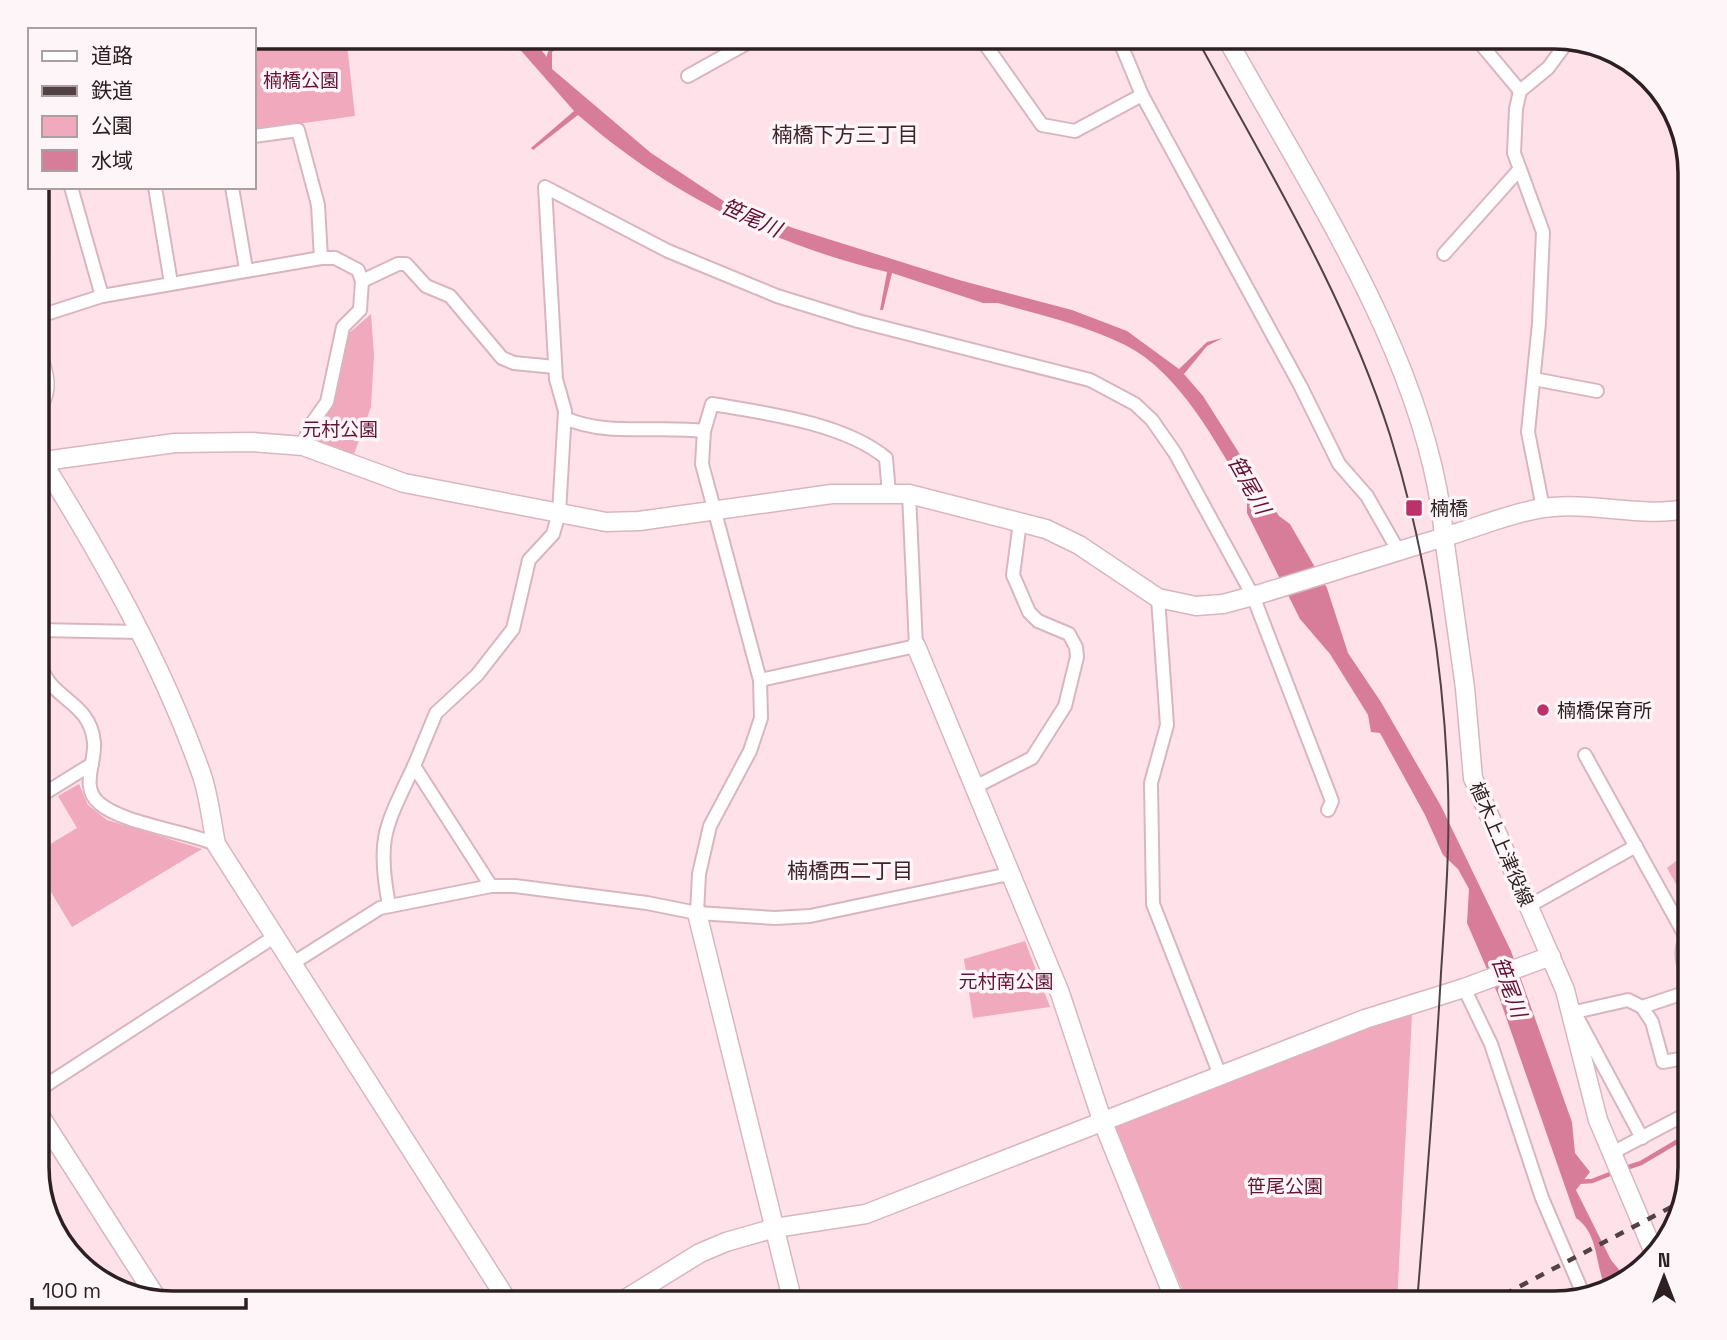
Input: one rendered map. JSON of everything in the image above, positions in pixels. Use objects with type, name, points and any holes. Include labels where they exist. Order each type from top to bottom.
[{"type":"street","points":[[688,76],[736,49]]},
{"type":"street","points":[[988,49],[1042,125],[1074,131],[1142,95]]},
{"type":"street","points":[[1123,49],[1142,95],[1301,387],[1339,464],[1367,496],[1393,553]]},
{"type":"street","name":"植木上上津役線","points":[[1233,49],[1352,264],[1395,357],[1426,443],[1441,500],[1465,688],[1473,778],[1482,805],[1529,906],[1544,958],[1571,1005],[1598,1120],[1610,1154],[1650,1242]]},
{"type":"street","points":[[1485,49],[1520,91]]},
{"type":"street","points":[[1543,508],[1528,432],[1543,232],[1518,171],[1514,153],[1516,108],[1520,91],[1548,68],[1562,49]]},
{"type":"street","points":[[256,136],[298,130],[318,205],[321,258]]},
{"type":"street","points":[[1444,254],[1518,171]]},
{"type":"street","points":[[389,905],[382,845],[386,825],[436,713],[477,675],[513,629],[528,560],[553,534],[559,513],[565,418],[555,367],[545,187],[668,251],[777,296],[858,321],[1090,380],[1135,404],[1152,420],[1175,453],[1257,595],[1332,801],[1328,810]]},
{"type":"street","points":[[72,189],[102,296]]},
{"type":"street","points":[[155,189],[171,283]]},
{"type":"street","points":[[232,189],[246,269]]},
{"type":"street","points":[[49,313],[102,296],[246,269],[321,258],[346,262],[358,270],[362,281],[360,310],[343,327],[327,402],[310,426],[303,446]]},
{"type":"street","points":[[362,281],[398,264],[406,264],[426,286],[450,296],[502,358],[513,363],[555,367]]},
{"type":"street","points":[[1534,379],[1597,391]]},
{"type":"street","points":[[790,1291],[697,913],[699,874],[710,826],[750,751],[761,718],[760,680],[702,464],[704,431],[712,404],[811,425],[867,444],[886,457],[889,494]]},
{"type":"street","points":[[565,418],[599,428],[671,427],[704,431]]},
{"type":"street","points":[[49,460],[175,443],[252,442],[303,446],[404,483],[606,522],[639,521],[832,494],[909,494],[1046,529],[1079,545],[1158,598],[1196,606],[1223,604],[1257,595],[1543,508],[1581,507],[1649,513],[1678,509]]},
{"type":"street","points":[[49,476],[98,550],[140,632],[201,772],[216,844],[290,965],[501,1291]]},
{"type":"street","points":[[909,494],[915,646],[1060,993],[1102,1120],[1171,1291]]},
{"type":"street","points":[[975,787],[1032,758],[1065,706],[1077,657],[1076,647],[1069,635],[1038,621],[1029,612],[1013,575],[1020,522]]},
{"type":"street","points":[[1158,598],[1167,725],[1151,783],[1153,904],[1220,1074]]},
{"type":"street","points":[[49,631],[140,632]]},
{"type":"street","points":[[760,680],[915,646]]},
{"type":"street","points":[[49,680],[85,714],[91,726],[92,764],[89,781],[96,801],[107,809],[216,844]]},
{"type":"street","points":[[1585,755],[1678,919]]},
{"type":"street","points":[[49,791],[92,764]]},
{"type":"street","points":[[414,766],[491,886]]},
{"type":"street","points":[[1529,906],[1636,846]]},
{"type":"street","points":[[290,965],[389,905],[491,886],[515,886],[647,902],[697,913],[775,918],[810,916],[1009,874]]},
{"type":"street","points":[[49,1083],[274,937]]},
{"type":"street","points":[[638,1291],[700,1253],[726,1242],[775,1228],[866,1214],[1365,1019],[1467,987],[1544,958]]},
{"type":"street","points":[[1467,987],[1491,1044],[1542,1198],[1581,1288]]},
{"type":"street","points":[[1642,1007],[1678,995]]},
{"type":"street","points":[[1642,1138],[1571,1005],[1628,1000],[1642,1007],[1652,1022],[1663,1062],[1678,1059]]},
{"type":"street","points":[[1610,1154],[1678,1118]]},
{"type":"street","points":[[49,1130],[151,1289]]},
{"type":"green space","name":"楠橋公園","points":[[256,49],[348,49],[355,116],[256,130]]},
{"type":"green space","name":"元村公園","points":[[371,314],[374,355],[371,407],[354,454],[313,443],[317,428],[333,405],[347,335]]},
{"type":"green space","points":[[79,784],[88,805],[107,820],[202,849],[72,927],[49,889],[49,845],[77,828],[58,796]]},
{"type":"green space","points":[[1678,859],[1678,888],[1667,868]]},
{"type":"green space","name":"元村南公園","points":[[1025,941],[1050,1007],[973,1018],[964,959]]},
{"type":"green space","name":"笹尾公園","points":[[1412,1014],[1398,1291],[1183,1291],[1114,1127],[1367,1026]]},
{"type":"water","name":"笹尾川","points":[[520,49],[540,49],[547,57],[550,49],[556,49],[552,52],[552,69],[651,153],[725,202],[793,228],[959,280],[1072,310],[1127,331],[1179,369],[1207,342],[1223,338],[1207,346],[1184,374],[1203,396],[1279,516],[1290,524],[1327,588],[1348,653],[1381,702],[1441,806],[1511,951],[1572,1122],[1575,1153],[1590,1172],[1576,1190],[1611,1260],[1621,1271],[1603,1281],[1593,1242],[1584,1225],[1576,1218],[1499,997],[1467,923],[1469,889],[1458,869],[1443,855],[1425,815],[1380,733],[1371,732],[1368,715],[1330,654],[1300,619],[1247,513],[1247,493],[1180,391],[1145,357],[1110,338],[998,303],[983,303],[892,273],[883,310],[880,310],[887,272],[802,246],[723,213],[648,169],[578,115],[533,150],[531,148],[574,111]]},
{"type":"waterway","points":[[1623,1169],[1641,1163],[1678,1141]]},
{"type":"waterway","points":[[1576,1182],[1592,1181],[1615,1172]]},
{"type":"tram line","points":[[1203,49],[1276,182],[1351,331],[1390,435],[1413,521],[1431,609],[1446,743],[1448,833],[1436,1056],[1418,1291]]},
{"type":"railway","points":[[1511,1291],[1671,1207]]},
{"type":"place","name":"楠橋","points":[[1414,508]]},
{"type":"place","name":"楠橋保育所","points":[[1543,710]]},
{"type":"district","name":"楠橋下方三丁目","points":[[845,135]]},
{"type":"district","name":"楠橋西二丁目","points":[[850,871]]}]
